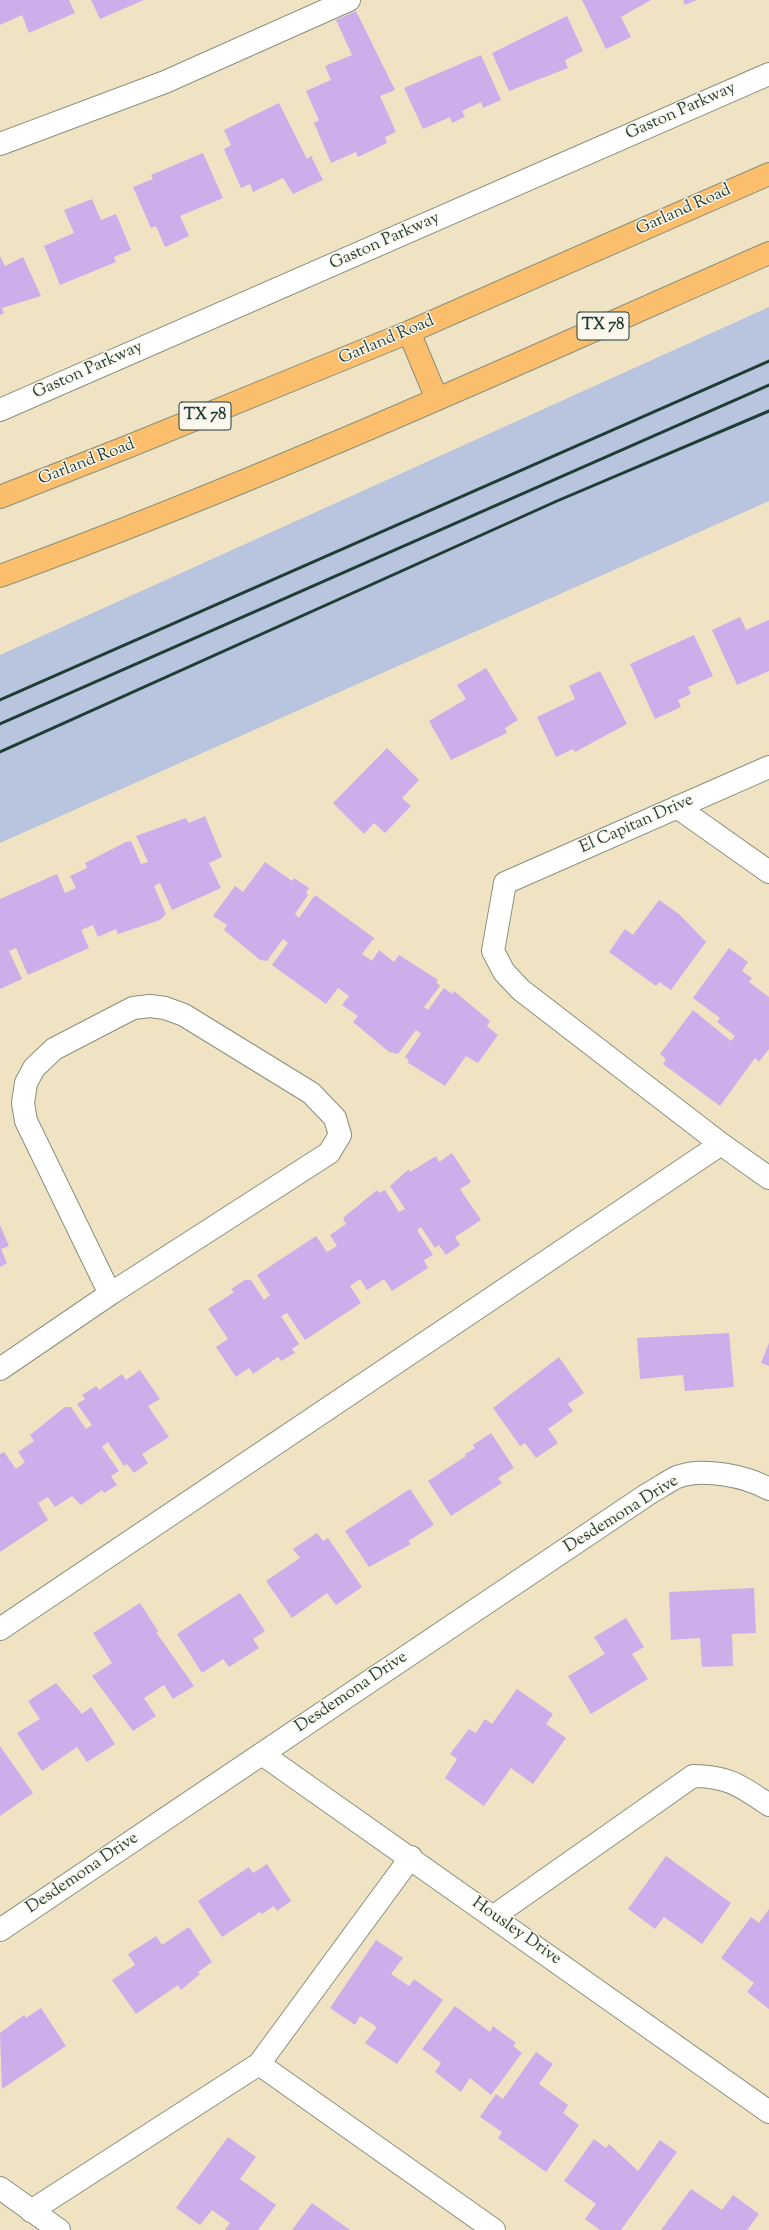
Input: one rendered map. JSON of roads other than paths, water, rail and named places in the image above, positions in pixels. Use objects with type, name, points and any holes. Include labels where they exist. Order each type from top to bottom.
[{"type":"main road","name":"Garland Road","points":[[0,497],[409,332],[769,174]]},
{"type":"main road","name":"TX 78","points":[[0,576],[68,551],[437,399],[769,253]]},
{"type":"main road","points":[[409,332],[437,399]]},
{"type":"street","points":[[0,144],[165,82],[349,0]]},
{"type":"street","name":"Gaston Parkway","points":[[0,410],[769,74]]},
{"type":"street","name":"El Capitan Drive","points":[[721,1144],[521,990],[504,972],[493,950],[505,882],[769,767]]},
{"type":"street","points":[[677,807],[769,872]]},
{"type":"street","points":[[0,1369],[110,1294],[329,1153],[340,1135],[335,1118],[311,1093],[184,1016],[165,1008],[150,1006],[133,1008],[54,1049],[34,1068],[26,1083],[23,1103],[26,1121],[110,1294]]},
{"type":"street","points":[[0,1629],[721,1144],[769,1178]]},
{"type":"street","name":"Desdemona Drive","points":[[0,1930],[648,1494],[678,1477],[711,1472],[758,1483],[769,1489]]},
{"type":"street","name":"Housley Drive","points":[[262,1754],[411,1857],[769,2112]]},
{"type":"street","points":[[494,1916],[693,1776],[711,1776],[738,1784],[769,1806]]},
{"type":"street","points":[[31,2210],[259,2064],[411,1857]]},
{"type":"street","points":[[259,2064],[494,2230]]},
{"type":"street","points":[[3,2196],[31,2210],[59,2230]]},
{"type":"railway","points":[[0,700],[769,361]]},
{"type":"railway","points":[[0,724],[769,385]]},
{"type":"railway","points":[[0,752],[557,501],[769,411]]}]
